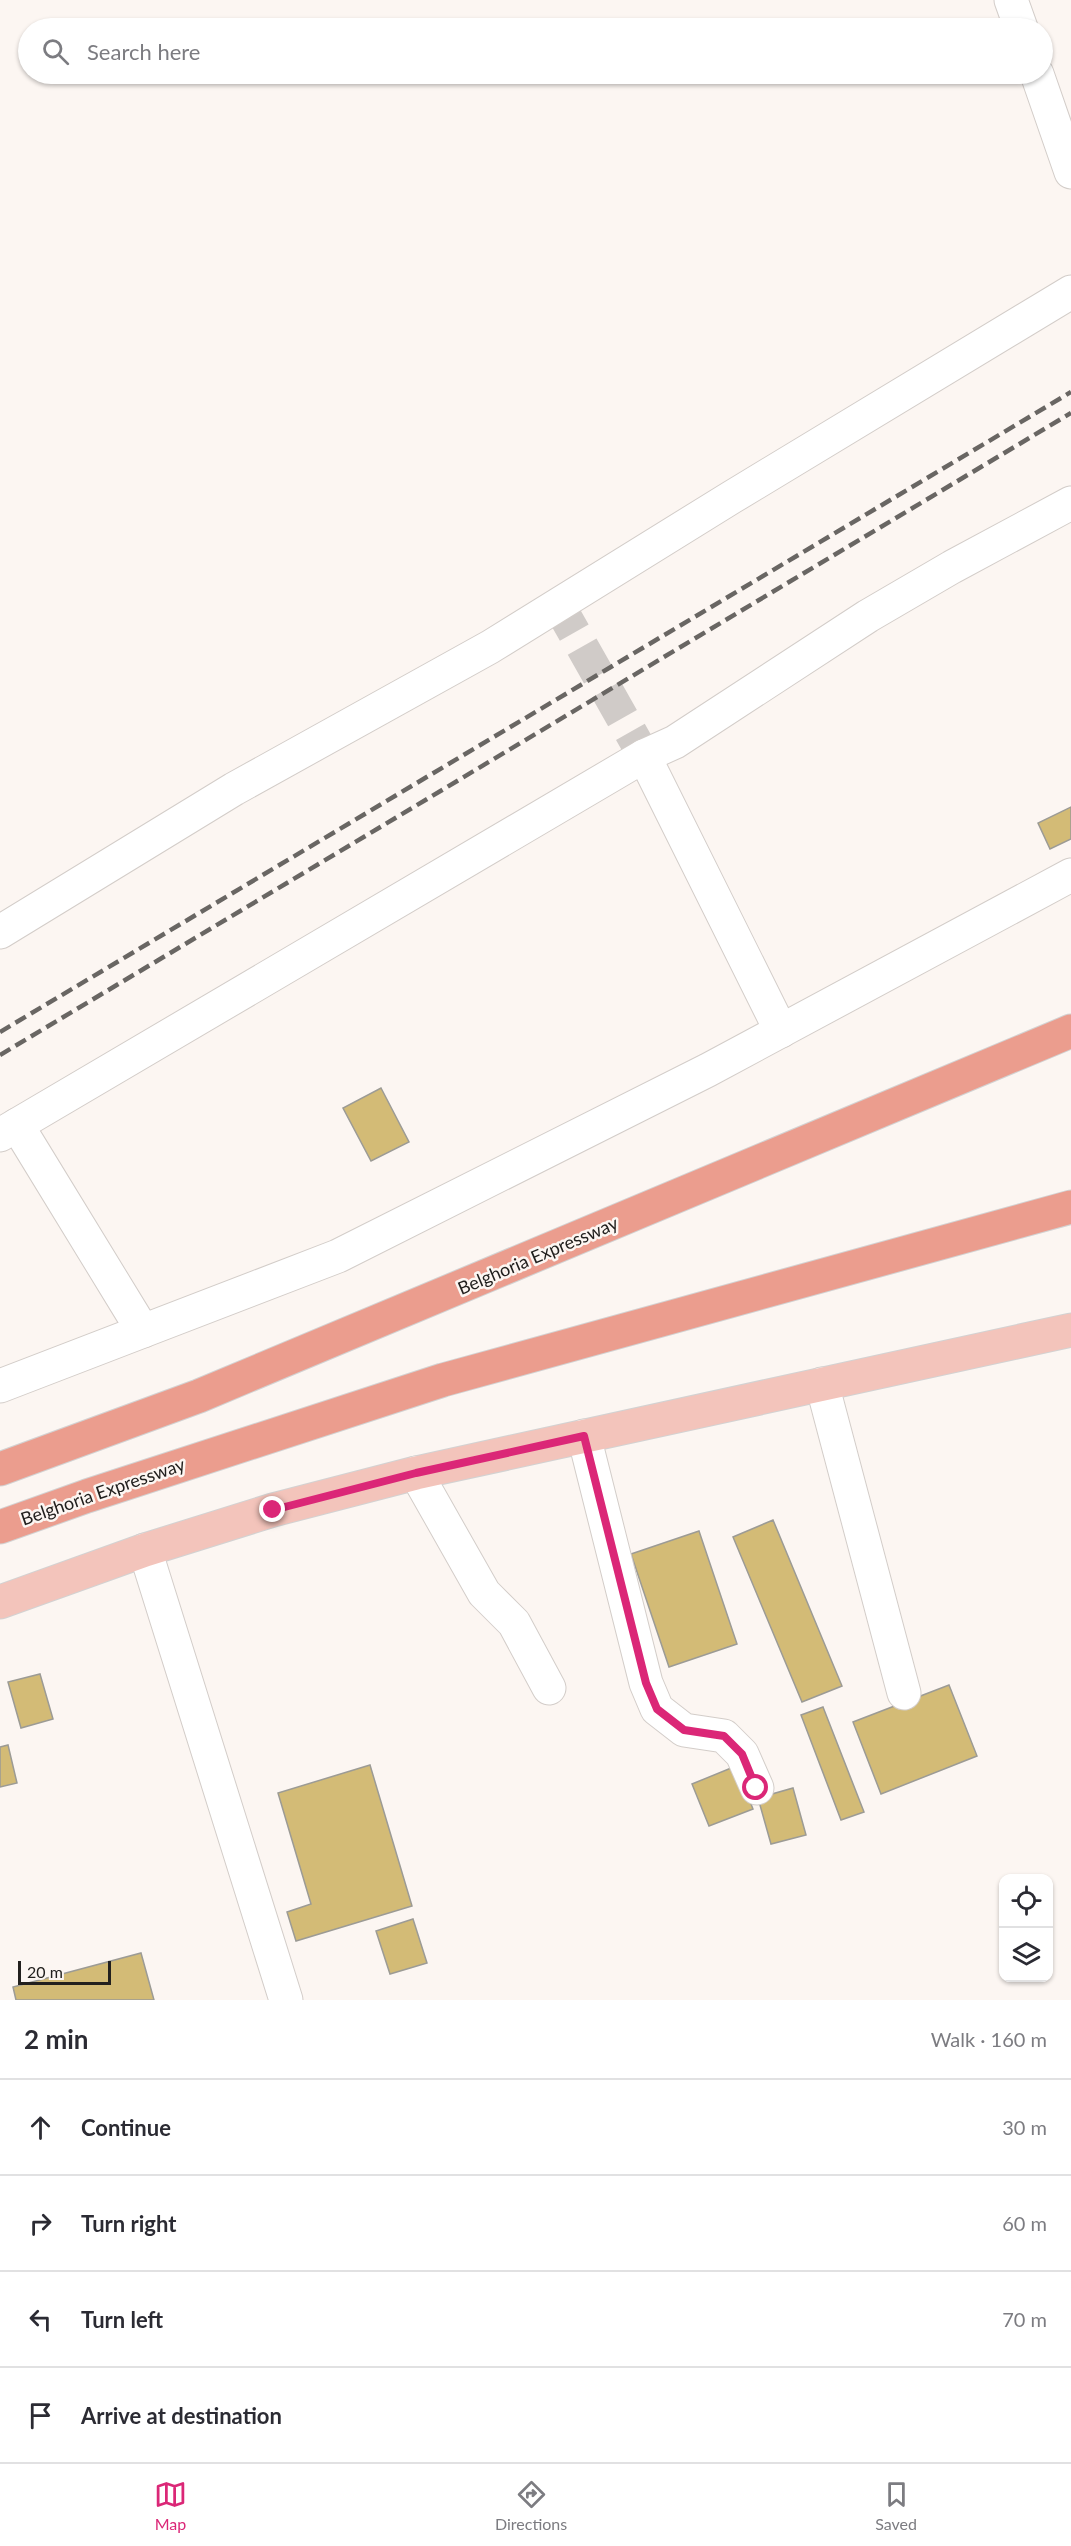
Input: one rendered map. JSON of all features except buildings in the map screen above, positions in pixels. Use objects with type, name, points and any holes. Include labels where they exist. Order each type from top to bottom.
[{"type":"highway","name":"Belghoria Expressway","points":[[0,1469],[252,1375],[1071,1031]]},
{"type":"highway","name":"Belghoria Expressway","points":[[0,1527],[98,1492],[443,1380],[1071,1207]]},
{"type":"main road","points":[[0,1602],[145,1550],[273,1510],[416,1473],[1071,1330]]},
{"type":"street","points":[[1011,0],[1017,18]]},
{"type":"street","points":[[1040,84],[1071,172]]},
{"type":"street","points":[[0,932],[234,789],[490,647],[732,497],[1071,292]]},
{"type":"street","points":[[143,1331],[8,1130],[644,756],[675,742],[868,616],[1071,503]]},
{"type":"street","points":[[644,756],[781,1031]]},
{"type":"street","points":[[0,1386],[338,1256],[708,1070],[1071,875]]},
{"type":"street","points":[[822,1384],[904,1692]]},
{"type":"street","points":[[584,1436],[646,1683],[657,1709],[684,1730],[724,1736],[742,1754],[756,1788]]},
{"type":"street","points":[[416,1473],[484,1593],[514,1623],[549,1688]]},
{"type":"street","points":[[145,1550],[286,2000]]},
{"type":"tunnel","points":[[558,604],[644,756]]},
{"type":"railway","points":[[0,1032],[1071,392]]},
{"type":"railway","points":[[0,1055],[1071,413]]},
{"type":"route","points":[[273,1510],[416,1473],[584,1436],[646,1683],[657,1709],[684,1730],[724,1736],[742,1754],[756,1788]]}]
